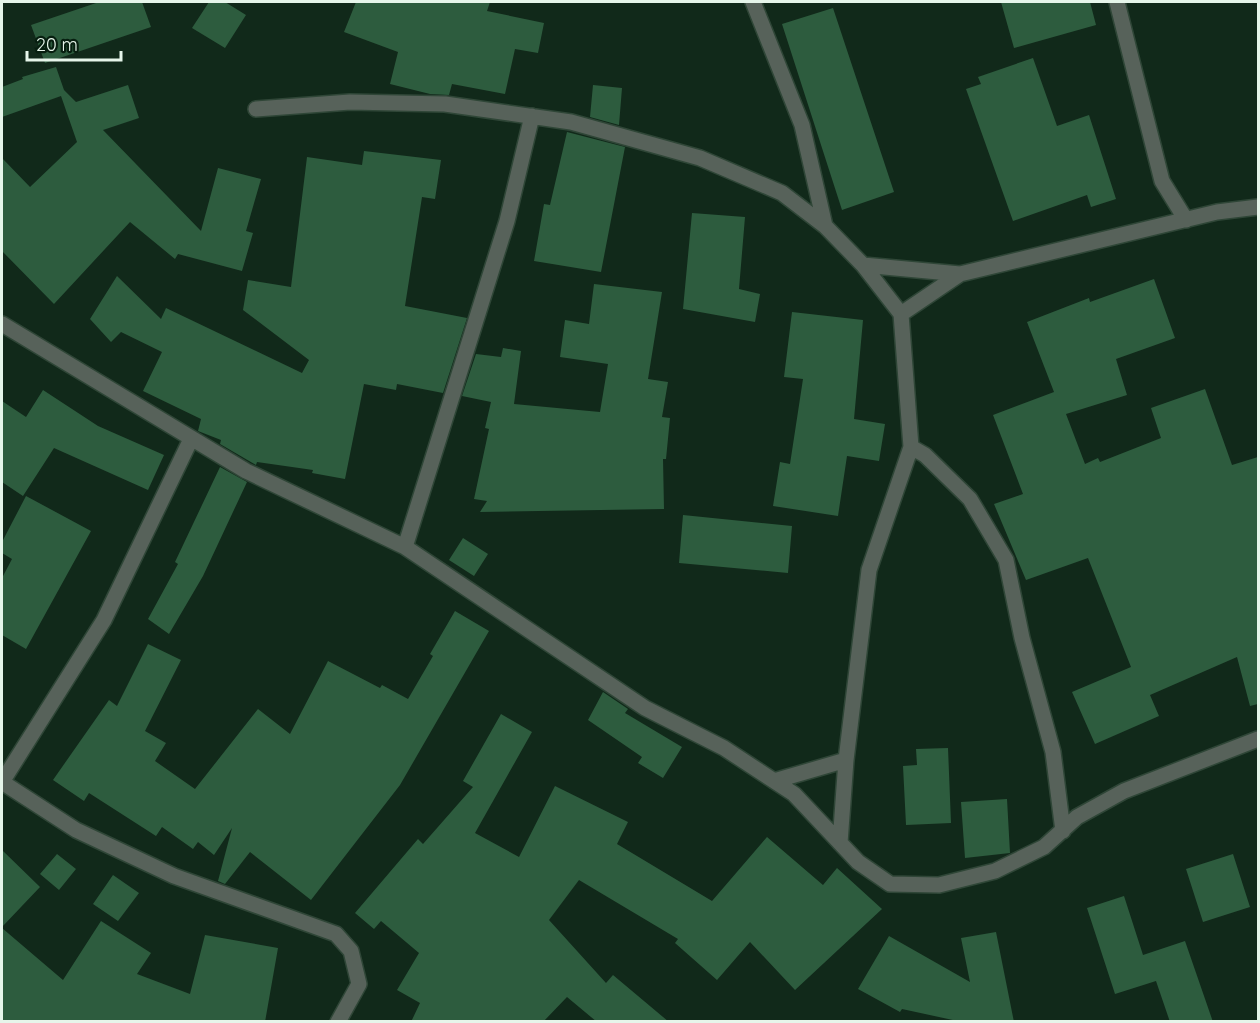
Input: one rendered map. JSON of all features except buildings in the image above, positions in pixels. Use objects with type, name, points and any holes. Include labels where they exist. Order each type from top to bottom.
[{"type":"street","points":[[753,2],[802,125],[825,226]]},
{"type":"street","points":[[1117,2],[1162,181],[1186,220]]},
{"type":"street","points":[[256,109],[350,102],[445,104],[571,122],[700,158],[782,194],[825,226],[863,265],[901,314],[911,447],[869,570],[846,760],[840,843]]},
{"type":"street","points":[[405,547],[507,221],[532,116]]},
{"type":"street","points":[[863,265],[960,274],[1217,212],[1258,207]]},
{"type":"street","points":[[901,314],[960,274]]},
{"type":"street","points":[[2,324],[246,471],[405,547],[645,708],[724,748],[794,794],[858,862],[890,884],[939,885],[995,871],[1044,847],[1077,817],[1124,791],[1258,739]]},
{"type":"street","points":[[191,439],[104,620],[2,782],[76,830],[174,876],[336,934],[351,951],[358,984],[338,1022]]},
{"type":"street","points":[[911,447],[925,455],[970,499],[1006,560],[1023,638],[1053,752],[1063,831]]},
{"type":"street","points":[[774,781],[846,760]]}]
